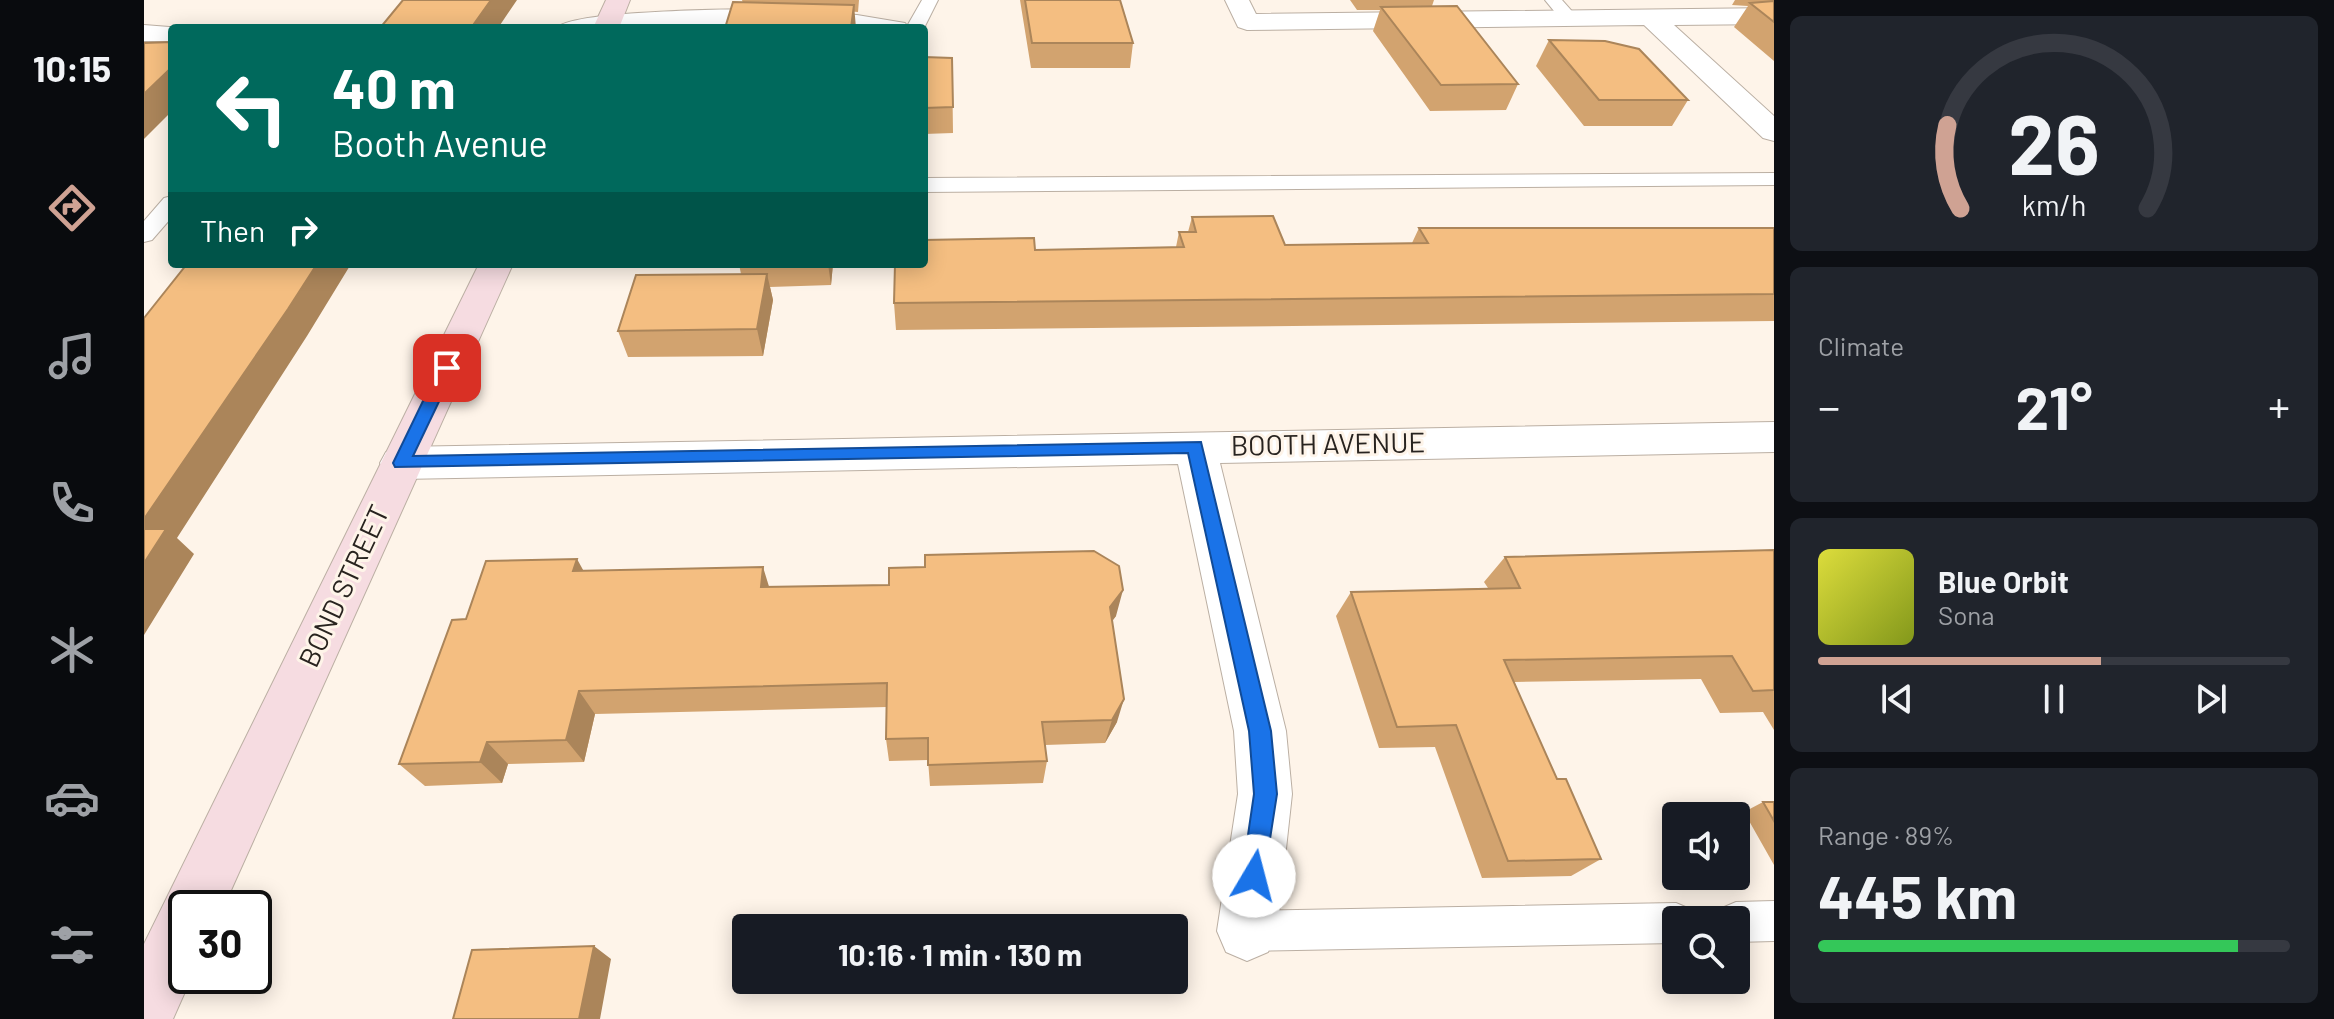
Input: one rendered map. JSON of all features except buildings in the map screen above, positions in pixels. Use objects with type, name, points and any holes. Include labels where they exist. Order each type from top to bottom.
[{"type":"street","points":[[1242,11],[1561,9],[1650,17],[1774,16]]},
{"type":"street","points":[[585,24],[611,17],[837,18],[872,24]]},
{"type":"street","points":[[1650,17],[1774,132]]},
{"type":"street","points":[[144,33],[168,33]]},
{"type":"street","name":"BOND STREET","points":[[201,890],[494,268]]},
{"type":"street","name":"BOOTH AVENUE","points":[[401,463],[1774,437]]},
{"type":"street","points":[[1195,447],[1260,731],[1265,794],[1247,931]]},
{"type":"street","points":[[144,1012],[168,961]]},
{"type":"lane","points":[[917,24],[930,0]]},
{"type":"lane","points":[[928,185],[1774,179]]},
{"type":"lane","points":[[144,235],[168,208]]},
{"type":"lane","points":[[1750,922],[1774,921]]},
{"type":"lane","points":[[1247,931],[1662,923]]},
{"type":"route","points":[[447,368],[401,463],[1195,447],[1213,510],[1260,731],[1265,794],[1254,876]]}]
